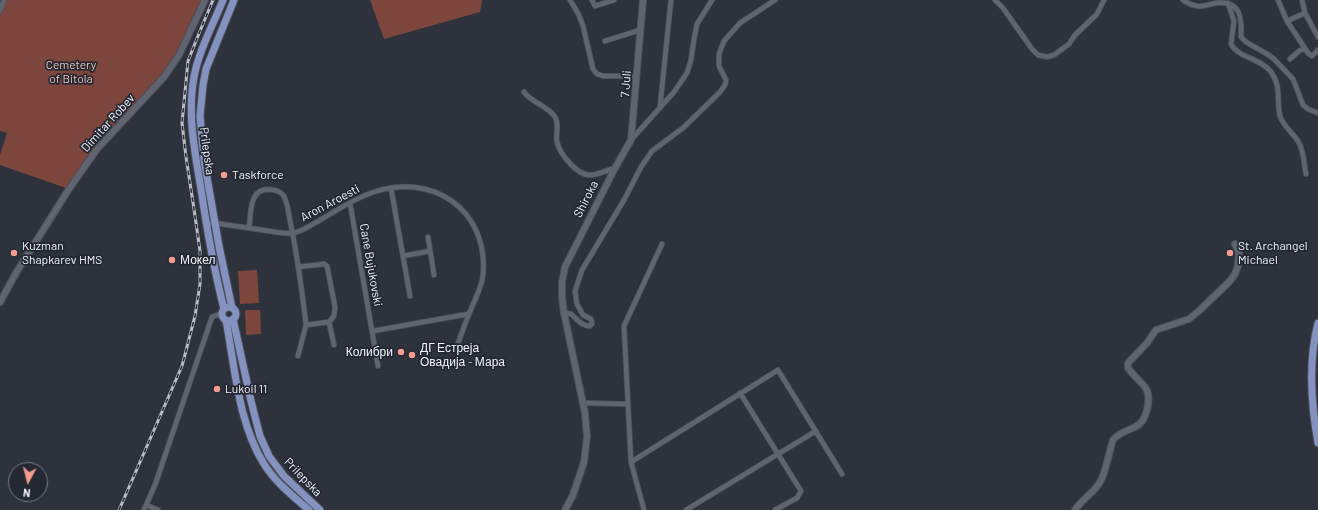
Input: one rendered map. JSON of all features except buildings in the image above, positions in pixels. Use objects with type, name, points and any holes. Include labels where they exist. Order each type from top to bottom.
[{"type":"main road","name":"Prilepska","points":[[223,311],[206,223],[192,133],[192,97],[194,77],[200,53],[224,0]]},
{"type":"main road","name":"Prilepska","points":[[232,308],[204,160],[200,116],[206,69],[234,0]]},
{"type":"main road","points":[[228,307],[232,308],[236,313],[230,320],[223,317],[223,311],[228,307]]},
{"type":"main road","name":"Prilepska","points":[[230,320],[243,417],[254,446],[265,465],[279,482],[309,510]]},
{"type":"main road","name":"Prilepska","points":[[230,320],[260,436],[270,456],[284,476],[320,510]]},
{"type":"main road","points":[[1318,323],[1314,337],[1312,362],[1312,396],[1318,442]]},
{"type":"street","points":[[0,11],[4,0]]},
{"type":"street","name":"Dimitar Robev","points":[[0,302],[16,273],[69,189],[97,149],[164,77],[179,55],[205,0]]},
{"type":"street","points":[[570,0],[579,15],[593,69],[597,74],[603,76],[637,76]]},
{"type":"street","points":[[592,0],[596,6],[614,0]]},
{"type":"street","name":"7 Juli","points":[[631,140],[643,0]]},
{"type":"street","points":[[660,107],[670,0]]},
{"type":"street","name":"Shiroka","points":[[565,510],[574,495],[584,462],[587,437],[585,413],[564,313],[562,282],[565,267],[614,168],[631,140],[674,92],[687,73],[691,60],[697,24],[712,0]]},
{"type":"street","points":[[564,313],[571,314],[581,324],[590,326],[592,324],[591,319],[583,315],[577,304],[575,291],[582,270],[624,200],[641,167],[652,151],[683,128],[720,92],[725,85],[726,80],[720,66],[719,54],[724,41],[740,23],[775,0]]},
{"type":"street","points":[[995,0],[1003,8],[1032,49],[1038,54],[1047,57],[1054,55],[1069,44],[1075,35],[1097,14],[1104,0]]},
{"type":"street","points":[[1183,0],[1198,6],[1224,2],[1237,8],[1240,14],[1241,37],[1246,42],[1274,59],[1293,79],[1303,105],[1318,113]]},
{"type":"street","points":[[1278,0],[1287,21],[1308,53],[1312,56],[1318,50]]},
{"type":"street","points":[[1302,0],[1305,13],[1318,37]]},
{"type":"street","points":[[1228,3],[1234,21],[1231,44],[1237,52],[1262,64],[1270,71],[1279,91],[1280,116],[1299,142],[1302,149],[1306,174]]},
{"type":"street","points":[[1287,21],[1305,13]]},
{"type":"street","points":[[605,41],[640,30]]},
{"type":"street","points":[[1290,59],[1305,48]]},
{"type":"street","points":[[524,92],[555,116],[557,125],[557,141],[564,157],[572,166],[590,175],[614,168]]},
{"type":"street","name":"Aron Aroesti","points":[[206,223],[293,233],[306,228],[370,193],[391,188],[411,187],[441,194],[456,204],[470,218],[478,236],[483,257],[483,277],[457,346]]},
{"type":"street","points":[[391,188],[410,296]]},
{"type":"street","points":[[249,228],[253,198],[256,194],[263,190],[279,191],[284,196],[293,233],[306,325],[298,356]]},
{"type":"street","name":"Cane Bujukovski","points":[[350,203],[378,366]]},
{"type":"street","points":[[428,237],[434,275]]},
{"type":"street","points":[[644,510],[631,462],[624,326],[662,244]]},
{"type":"street","points":[[1075,510],[1079,504],[1093,492],[1101,481],[1113,440],[1116,436],[1142,422],[1146,415],[1149,395],[1146,387],[1128,368],[1128,363],[1147,343],[1156,330],[1189,318],[1200,310],[1230,282],[1238,266],[1239,253],[1235,244]]},
{"type":"street","points":[[403,256],[430,251]]},
{"type":"street","points":[[298,268],[324,264],[327,266],[335,307],[334,316],[329,322],[306,325]]},
{"type":"street","points":[[144,510],[155,485],[212,317],[223,311]]},
{"type":"street","points":[[373,331],[468,314]]},
{"type":"street","points":[[329,322],[334,345]]},
{"type":"street","points":[[631,462],[778,370],[842,474]]},
{"type":"street","points":[[740,393],[801,491],[797,498],[775,510]]},
{"type":"street","points":[[583,403],[627,404]]},
{"type":"street","points":[[686,510],[816,431]]},
{"type":"street","points":[[146,505],[158,510]]},
{"type":"green space","name":"Cemetery of Bitola","points":[[4,0],[205,0],[164,77],[97,149],[69,189],[0,165],[0,155],[7,133],[0,131],[0,11]]},
{"type":"green space","points":[[370,0],[482,0],[480,12],[384,39]]},
{"type":"green space","points":[[257,270],[259,303],[240,304],[238,271]]},
{"type":"green space","points":[[245,310],[260,310],[261,334],[246,335]]},
{"type":"railway","points":[[119,510],[182,366],[195,316],[200,284],[200,251],[182,123],[188,61],[213,0]]},
{"type":"place","name":"Taskforce","points":[[224,175]]},
{"type":"place","name":"Kuzman Shapkarev HMS","points":[[14,253]]},
{"type":"place","name":"St. Archangel Michael","points":[[1230,253]]},
{"type":"place","name":"Мокел","points":[[172,260]]},
{"type":"place","name":"Колибри","points":[[401,352]]},
{"type":"place","name":"ДГ Естреја Овадија - Мара","points":[[412,355]]},
{"type":"place","name":"Lukoil 11","points":[[217,389]]}]
